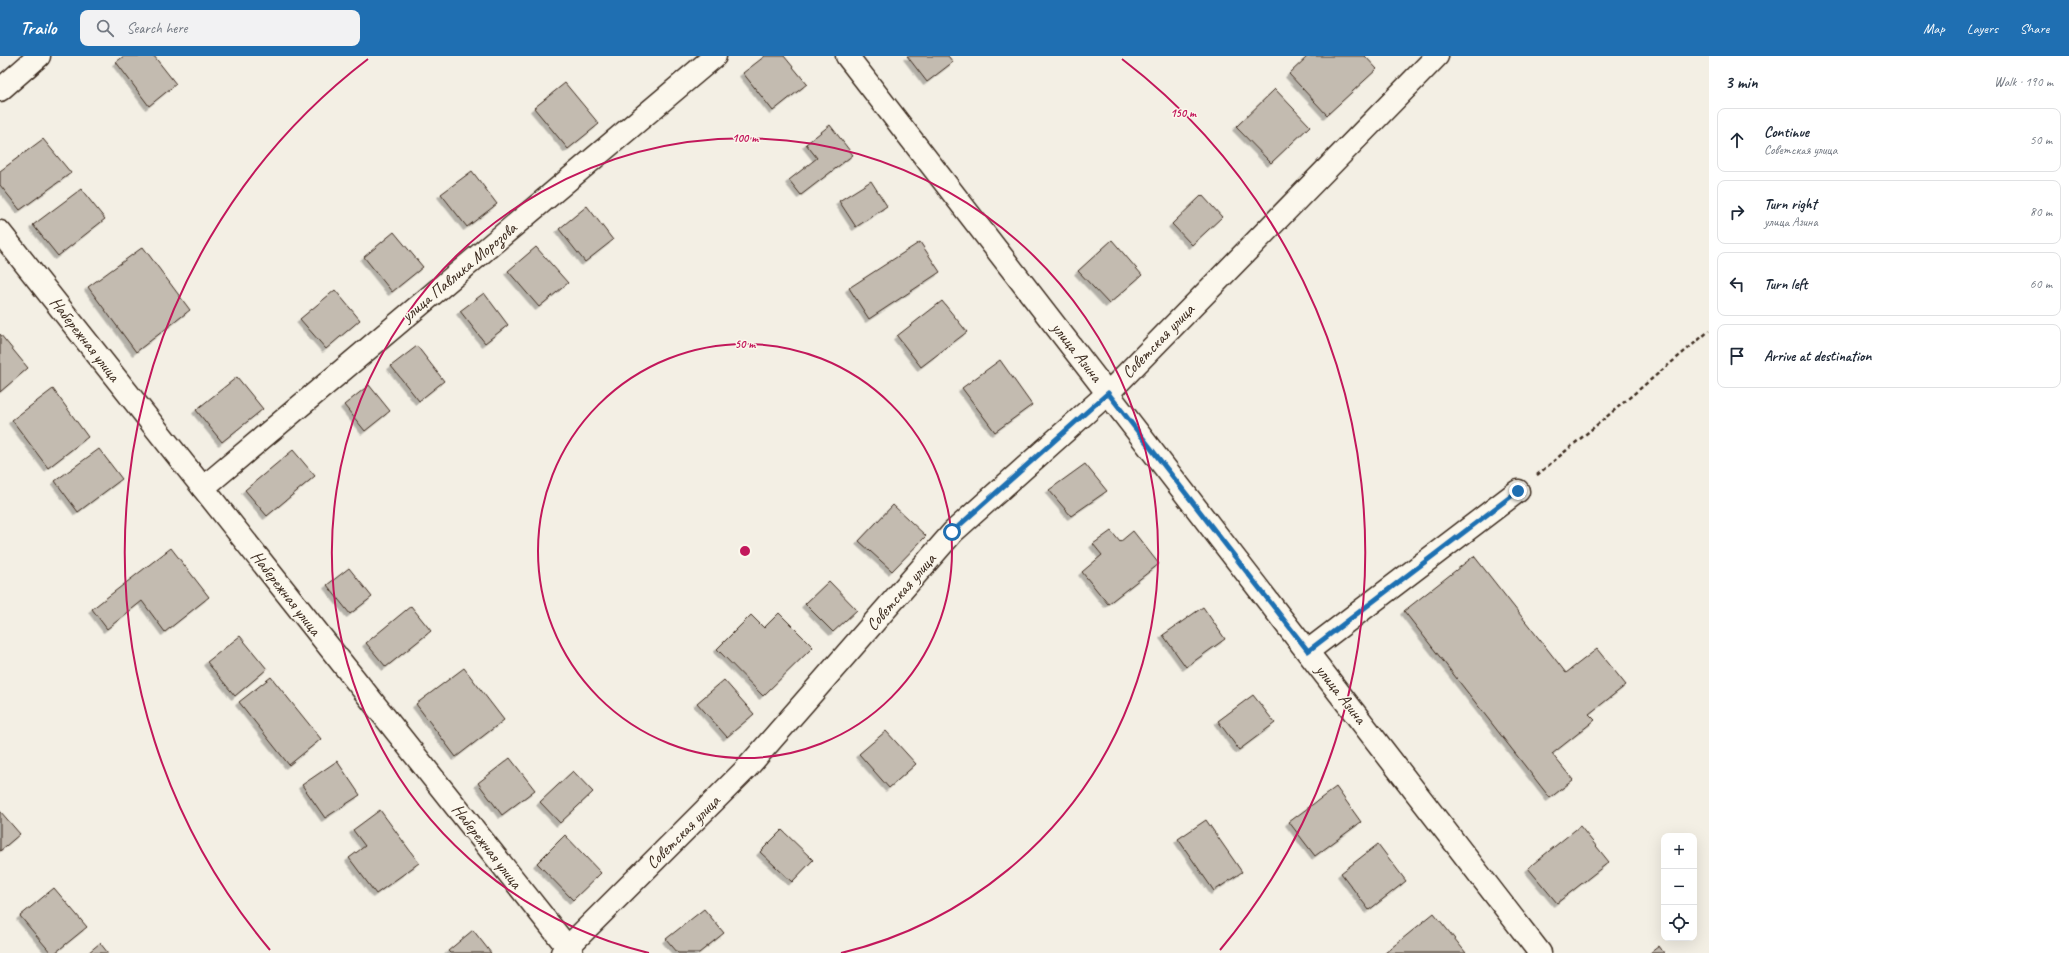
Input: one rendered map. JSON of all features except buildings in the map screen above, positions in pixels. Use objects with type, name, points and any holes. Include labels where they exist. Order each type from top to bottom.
[{"type":"street","points":[[0,90],[39,56]]},
{"type":"street","name":"улица Павлика Морозова","points":[[203,488],[715,56]]},
{"type":"street","name":"улица Азина","points":[[848,56],[1540,953]]},
{"type":"street","name":"Советская улица","points":[[567,951],[746,769],[952,532],[1108,393],[1437,56]]},
{"type":"street","name":"Набережная улица","points":[[0,232],[567,951]]},
{"type":"street","points":[[1308,651],[1518,491]]},
{"type":"path","points":[[1518,491],[1709,331]]},
{"type":"route","points":[[952,532],[1108,393],[1308,651],[1518,491]]}]
